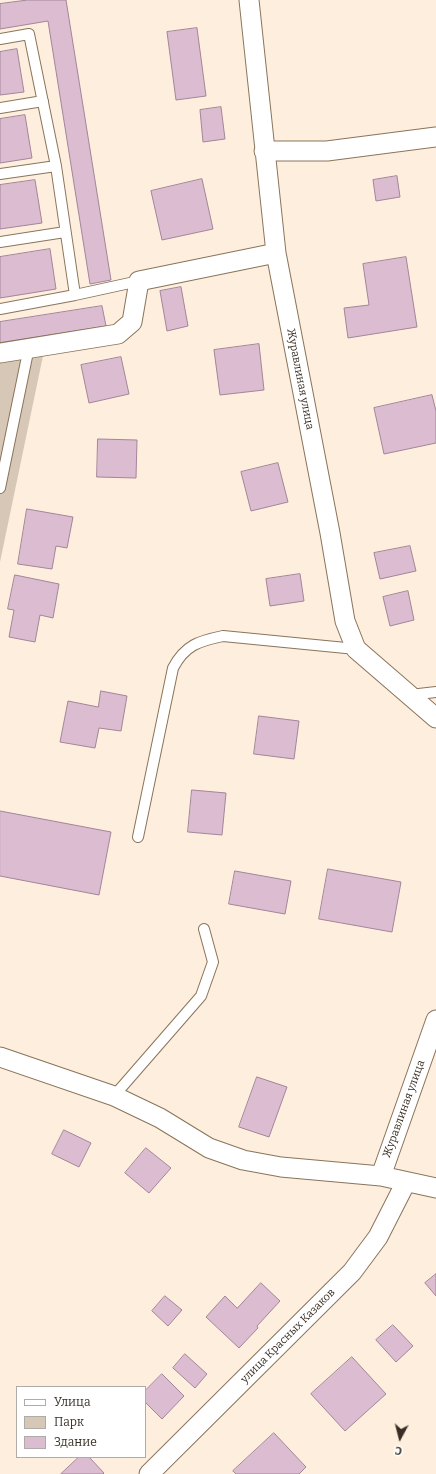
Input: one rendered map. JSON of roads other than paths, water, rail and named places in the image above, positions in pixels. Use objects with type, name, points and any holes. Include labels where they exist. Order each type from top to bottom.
[{"type":"street","name":"Журавлиная улица","points":[[249,0],[276,253],[330,533],[345,621],[356,650],[436,718]]},
{"type":"street","points":[[264,151],[327,151],[436,137]]},
{"type":"street","points":[[0,352],[118,334],[132,322],[139,281],[276,253]]},
{"type":"street","name":"Журавлиная улица","points":[[381,1176],[436,1020]]},
{"type":"street","points":[[0,1057],[114,1096],[160,1118],[208,1148],[243,1160],[281,1167],[381,1176],[436,1188]]},
{"type":"street","name":"улица Красных Казаков","points":[[149,1474],[352,1272],[378,1237],[406,1182]]},
{"type":"lane","points":[[0,39],[29,34],[56,166],[75,296]]},
{"type":"lane","points":[[0,108],[43,101]]},
{"type":"lane","points":[[0,174],[56,166]]},
{"type":"lane","points":[[0,242],[65,232]]},
{"type":"lane","points":[[0,309],[75,296],[139,281]]},
{"type":"lane","points":[[0,488],[29,347]]},
{"type":"lane","points":[[138,837],[172,668],[179,655],[190,647],[204,640],[223,636],[356,650]]},
{"type":"lane","points":[[410,695],[436,692]]},
{"type":"lane","points":[[114,1096],[201,996],[213,962],[204,929]]}]
